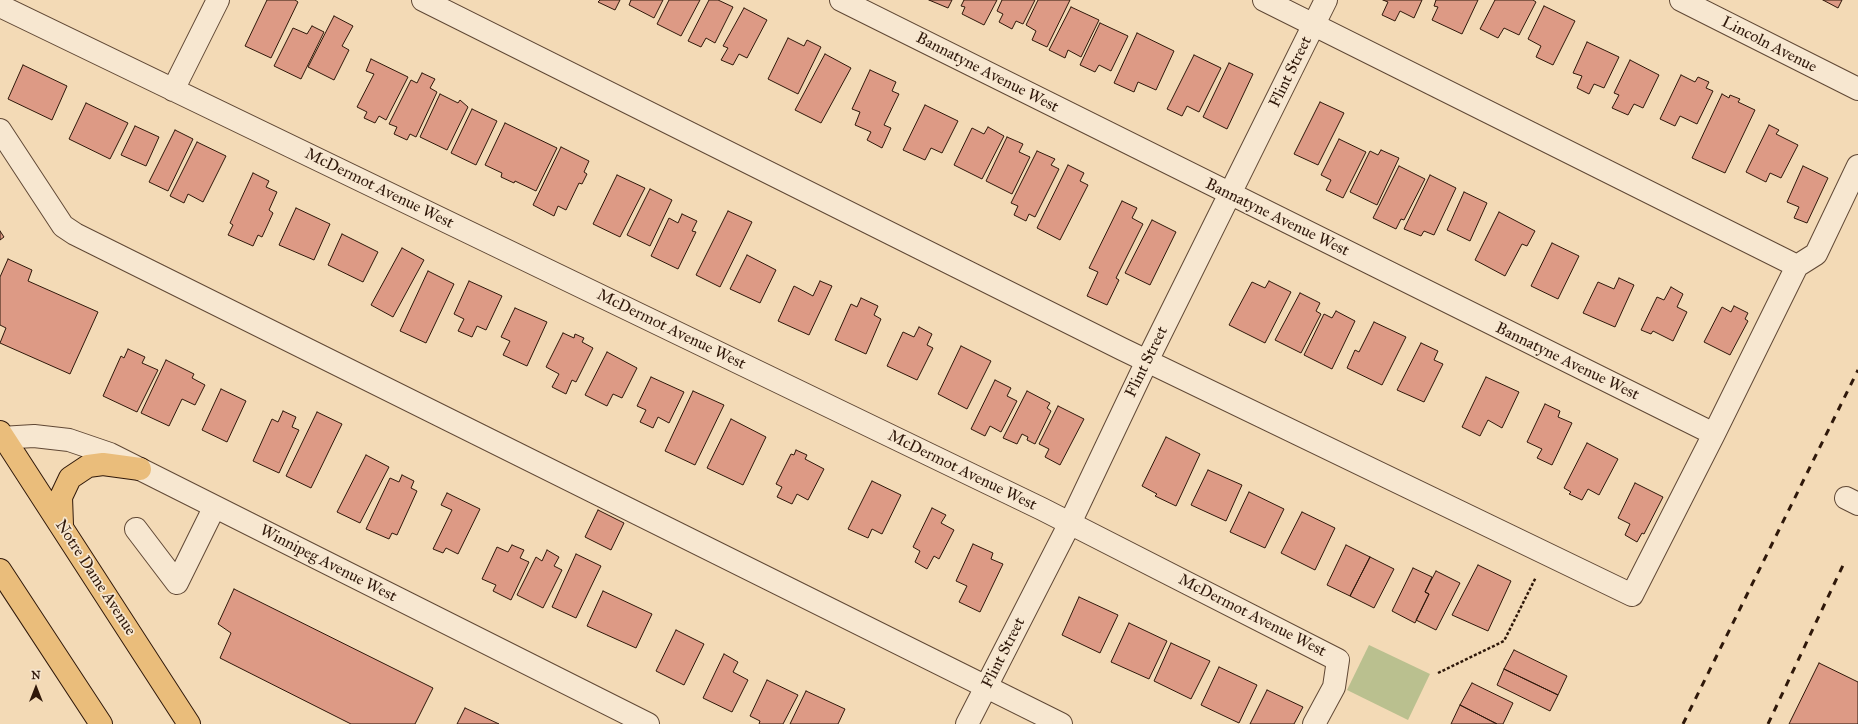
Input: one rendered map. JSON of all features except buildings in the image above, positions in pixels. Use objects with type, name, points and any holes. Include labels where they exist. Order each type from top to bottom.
[{"type":"main road","name":"Notre Dame Avenue","points":[[1,436],[62,525],[189,724]]},
{"type":"main road","points":[[62,525],[61,497],[70,478],[88,466],[103,464],[140,469]]},
{"type":"main road","points":[[0,570],[100,724]]},
{"type":"street","points":[[173,90],[218,0]]},
{"type":"street","points":[[424,0],[1147,361],[1632,595],[1797,266],[1816,254],[1858,166]]},
{"type":"street","name":"Bannatyne Avenue West","points":[[841,0],[1230,195],[1714,434]]},
{"type":"street","points":[[1264,0],[1797,266]]},
{"type":"street","name":"Flint Street","points":[[967,724],[1070,524],[1147,361],[1326,0]]},
{"type":"street","name":"Lincoln Avenue","points":[[1681,0],[1858,89]]},
{"type":"street","name":"McDermot Avenue West","points":[[0,6],[1070,524],[1338,660],[1334,687],[1314,724]]},
{"type":"street","points":[[0,130],[63,226],[75,234],[1061,724]]},
{"type":"street","name":"Winnipeg Avenue West","points":[[1,436],[34,436],[69,440],[110,454],[214,508],[648,724]]},
{"type":"street","points":[[136,529],[177,583],[214,508]]},
{"type":"path","points":[[1438,673],[1504,640],[1548,554]]},
{"type":"green space","points":[[1369,645],[1430,674],[1408,720],[1347,690]]},
{"type":"railway","points":[[1683,724],[1858,370]]},
{"type":"railway","points":[[1768,724],[1845,561]]}]
